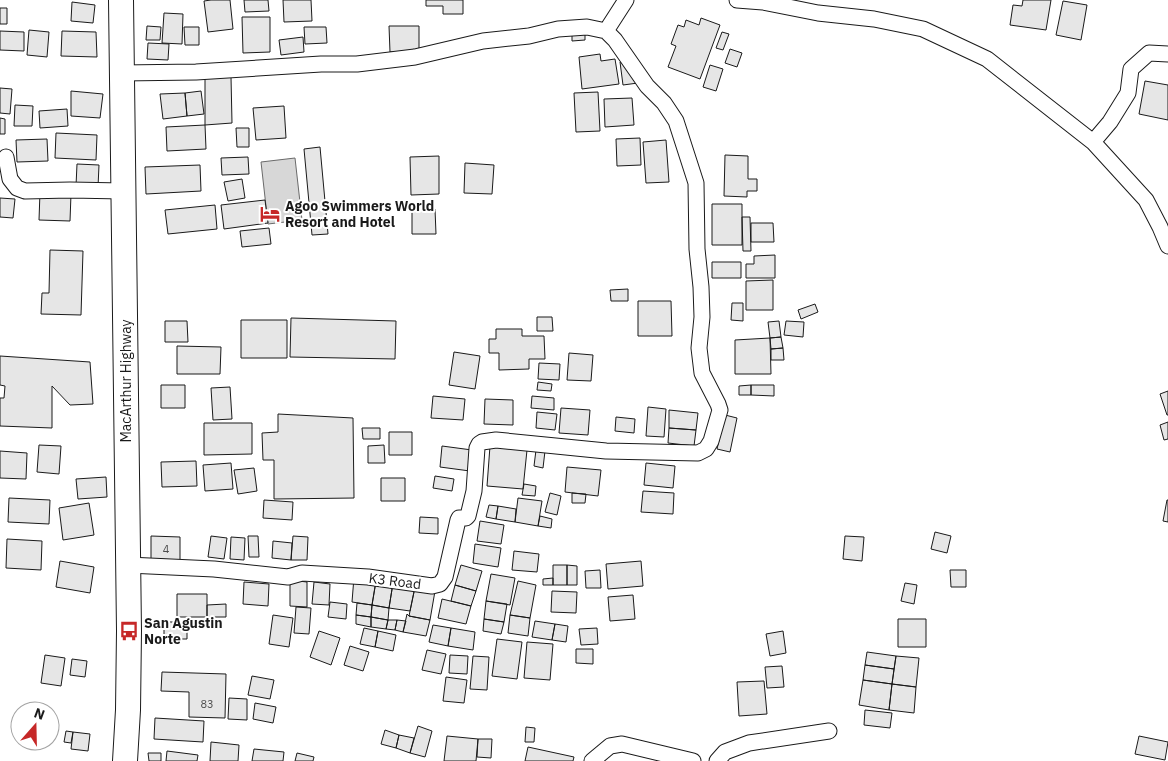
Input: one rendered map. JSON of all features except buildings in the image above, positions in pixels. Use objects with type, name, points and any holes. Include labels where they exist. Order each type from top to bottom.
[{"type":"highway","name":"MacArthur Highway","points":[[121,0],[128,565],[128,710],[125,761]]},
{"type":"street","points":[[122,73],[196,72],[321,64],[358,64],[415,57],[483,41],[529,36],[558,29],[587,27],[606,31],[626,0]]},
{"type":"street","points":[[737,0],[763,2],[818,13],[874,19],[923,29],[987,59],[1093,142],[1146,200],[1168,246]]},
{"type":"street","name":"K3 Road","points":[[128,565],[214,569],[288,577],[302,573],[368,577],[432,586],[440,584],[445,577],[458,520],[468,516],[474,490],[477,448],[482,442],[496,440],[606,451],[698,453],[706,449],[720,410],[702,373],[699,348],[702,317],[697,249],[696,183],[676,121],[664,103],[647,86],[615,40],[606,31]]},
{"type":"street","points":[[1093,142],[1110,122],[1128,93],[1131,69],[1149,53],[1168,54]]},
{"type":"street","points":[[6,157],[10,179],[17,188],[25,191],[123,191]]},
{"type":"street","points":[[717,761],[726,752],[737,746],[829,731]]},
{"type":"street","points":[[592,761],[610,746],[622,744],[693,761]]},
{"type":"shaded area","points":[[295,158],[302,220],[268,224],[261,162]]},
{"type":"place","name":"Agoo Swimmers World Resort and Hotel","points":[[270,214]]},
{"type":"place","name":"San Agustin Norte","points":[[129,631]]}]
